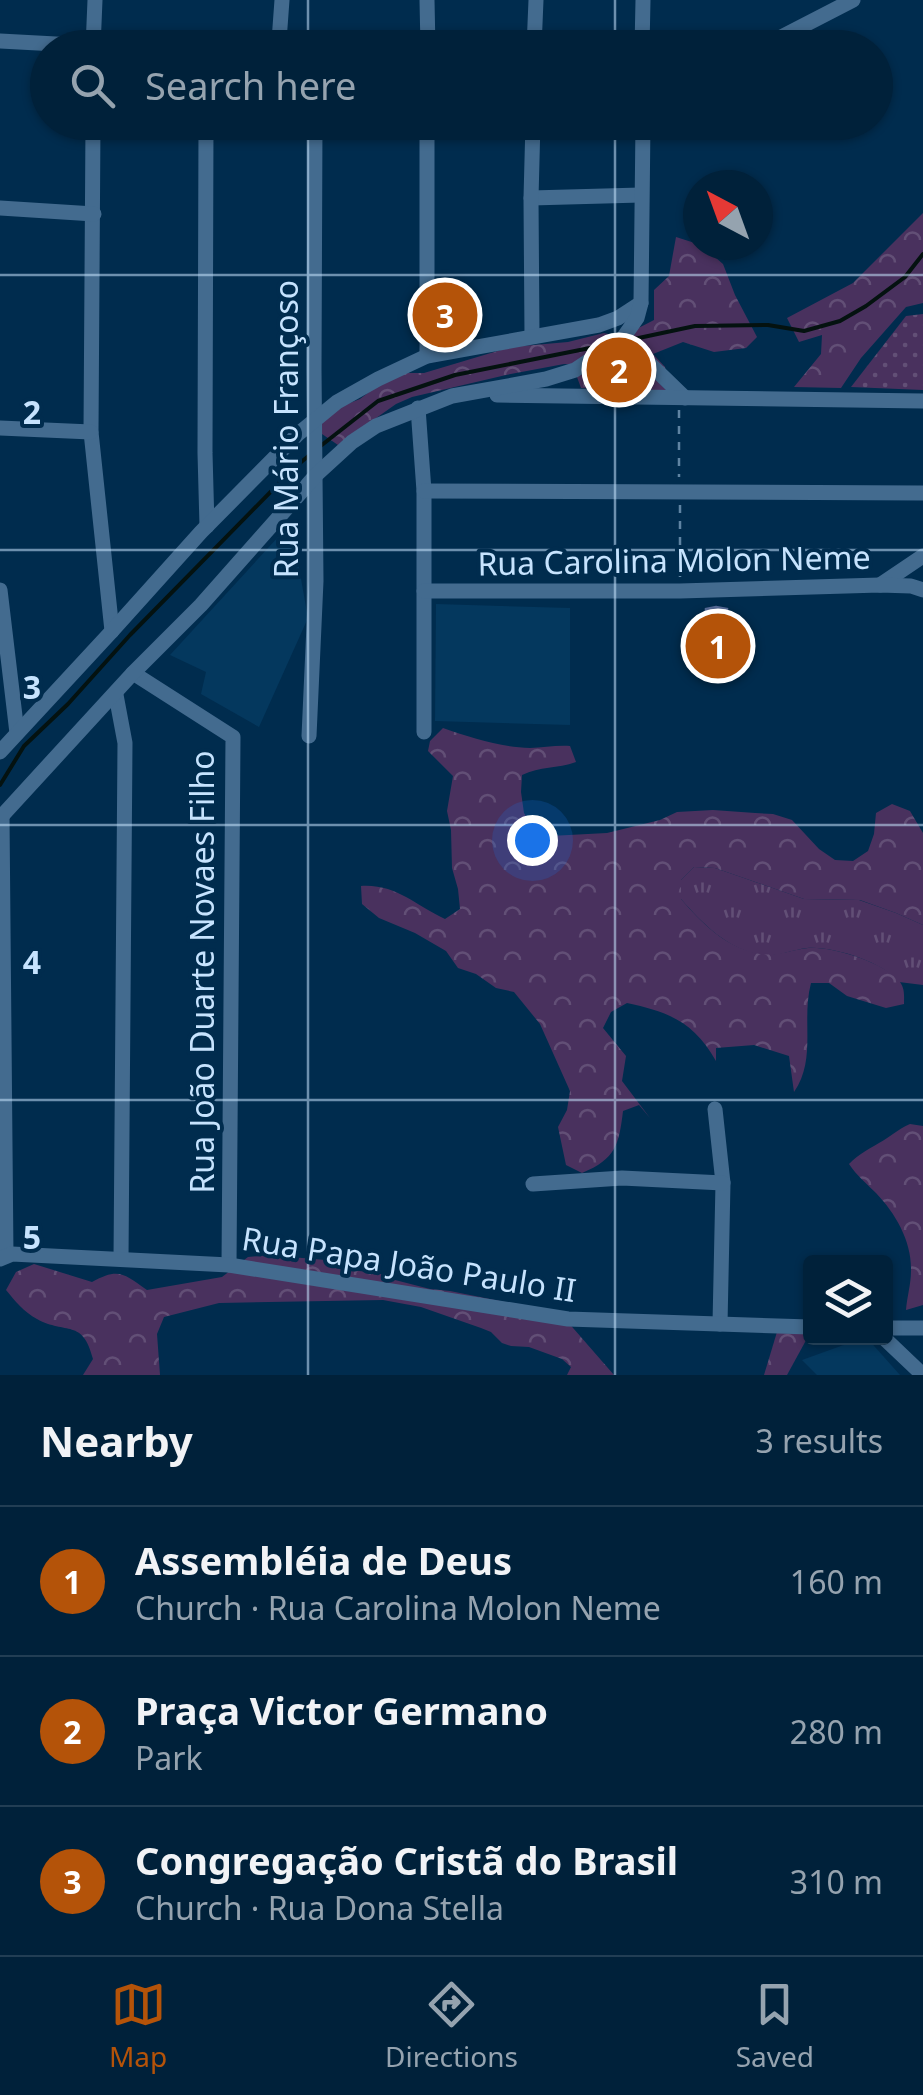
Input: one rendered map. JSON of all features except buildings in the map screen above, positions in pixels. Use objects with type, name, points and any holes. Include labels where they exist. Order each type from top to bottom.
[{"type":"street","points":[[94,30],[95,0]]},
{"type":"street","points":[[280,30],[282,0]]},
{"type":"street","points":[[427,0],[428,30]]},
{"type":"street","points":[[535,30],[536,0]]},
{"type":"street","points":[[642,30],[643,0]]},
{"type":"street","points":[[795,30],[853,0]]},
{"type":"street","points":[[0,42],[30,43]]},
{"type":"street","points":[[94,140],[92,432],[112,631]]},
{"type":"street","points":[[206,140],[207,526]]},
{"type":"street","name":"Rua Mário Françoso","points":[[310,736],[316,581],[316,140]]},
{"type":"street","points":[[427,356],[428,140]]},
{"type":"street","points":[[532,140],[532,336]]},
{"type":"street","points":[[3,1258],[1,817],[201,605],[317,474],[352,442],[376,426],[452,396],[575,370],[623,338],[637,318],[640,303],[643,140]]},
{"type":"street","points":[[530,198],[641,195]]},
{"type":"street","points":[[0,208],[94,214]]},
{"type":"street","points":[[0,752],[207,526],[314,418],[351,394],[427,356],[599,324],[618,318],[640,303]]},
{"type":"street","points":[[623,338],[682,398]]},
{"type":"street","points":[[452,396],[923,401]]},
{"type":"street","points":[[418,408],[424,491],[424,732]]},
{"type":"street","points":[[0,428],[92,432]]},
{"type":"street","points":[[424,491],[923,494]]},
{"type":"street","points":[[880,585],[923,556]]},
{"type":"street","name":"Rua Carolina Molon Neme","points":[[424,591],[680,591],[880,585],[923,590]]},
{"type":"street","points":[[0,590],[18,733]]},
{"type":"street","name":"Rua João Duarte Novaes Filho","points":[[133,674],[233,737],[229,1265]]},
{"type":"street","points":[[116,694],[125,743],[121,1259]]},
{"type":"street","points":[[716,1109],[724,1183],[720,1324]]},
{"type":"street","points":[[533,1184],[622,1178],[724,1183]]},
{"type":"street","name":"Rua Papa João Paulo II","points":[[3,1258],[12,1254],[229,1265],[568,1319],[803,1327]]},
{"type":"street","points":[[893,1328],[923,1328]]},
{"type":"street","points":[[891,1345],[923,1375]]},
{"type":"path","points":[[680,591],[682,398]]},
{"type":"shaded area","points":[[291,523],[308,618],[259,727],[201,694],[206,672],[170,655]]},
{"type":"shaded area","points":[[436,604],[570,608],[570,725],[435,721]]},
{"type":"shaded area","points":[[844,1345],[873,1345],[900,1375],[817,1375],[802,1360]]},
{"type":"green space","points":[[923,213],[923,303],[906,307],[861,358],[841,388],[794,387],[821,354],[822,335],[799,342],[787,318],[853,283]]},
{"type":"green space","points":[[676,237],[683,239],[683,260],[718,260],[757,337],[746,348],[714,352],[683,342],[653,354],[665,367],[668,385],[564,364],[412,397],[338,445],[322,434],[320,424],[337,408],[404,373],[424,373],[511,347],[568,342],[604,333],[621,337],[654,320],[654,290],[669,276]]},
{"type":"green space","points":[[923,314],[923,390],[851,387],[906,316]]},
{"type":"green space","points":[[622,346],[669,393],[581,388],[577,377],[605,362]]},
{"type":"green space","points":[[443,728],[507,746],[570,746],[576,762],[522,775],[524,813],[534,828],[550,836],[607,833],[677,812],[773,814],[792,820],[835,860],[853,861],[868,851],[876,813],[892,804],[910,811],[923,833],[923,925],[860,900],[804,899],[715,868],[694,867],[681,880],[681,899],[705,925],[733,945],[762,954],[818,948],[857,957],[883,968],[900,982],[904,1004],[886,1008],[847,996],[829,983],[811,983],[805,1066],[794,1092],[789,1056],[754,1045],[716,1048],[716,1061],[699,1037],[679,1021],[627,1003],[611,1012],[603,1028],[626,1056],[622,1081],[650,1118],[639,1105],[623,1111],[620,1133],[609,1156],[582,1173],[566,1165],[558,1127],[567,1110],[570,1091],[540,1024],[514,992],[496,988],[476,974],[458,968],[446,951],[379,918],[362,904],[361,886],[374,886],[395,892],[445,919],[460,909],[447,811],[453,776],[428,751],[430,741]]},
{"type":"green space","points":[[694,867],[715,868],[804,899],[859,900],[923,925],[923,985],[899,982],[870,962],[830,950],[807,948],[768,955],[738,947],[707,926],[681,899],[681,880]]},
{"type":"green space","points":[[910,1124],[923,1126],[923,1305],[906,1310],[911,1260],[906,1239],[890,1210],[849,1164]]},
{"type":"green space","points":[[248,1257],[325,1260],[430,1289],[560,1313],[614,1375],[567,1375],[571,1367],[562,1359],[529,1347],[502,1343],[491,1332],[421,1307],[383,1300],[219,1303],[164,1317],[157,1334],[160,1375],[83,1375],[93,1359],[84,1338],[32,1316],[6,1290],[16,1272],[34,1264],[92,1282],[121,1274],[147,1290],[222,1277]]},
{"type":"green space","points":[[777,1332],[803,1333],[803,1345],[787,1375],[764,1375]]},
{"type":"waterway","points":[[634,339],[695,326],[768,325],[804,331],[840,321],[905,277],[923,254]]},
{"type":"waterway","points":[[318,448],[378,401],[455,375],[600,346]]},
{"type":"waterway","points":[[0,785],[24,746],[311,454]]},
{"type":"place","name":"Congregação Cristã do Brasil","points":[[445,315]]},
{"type":"place","name":"Praça Victor Germano","points":[[619,370]]},
{"type":"place","name":"Assembléia de Deus","points":[[718,646]]}]
